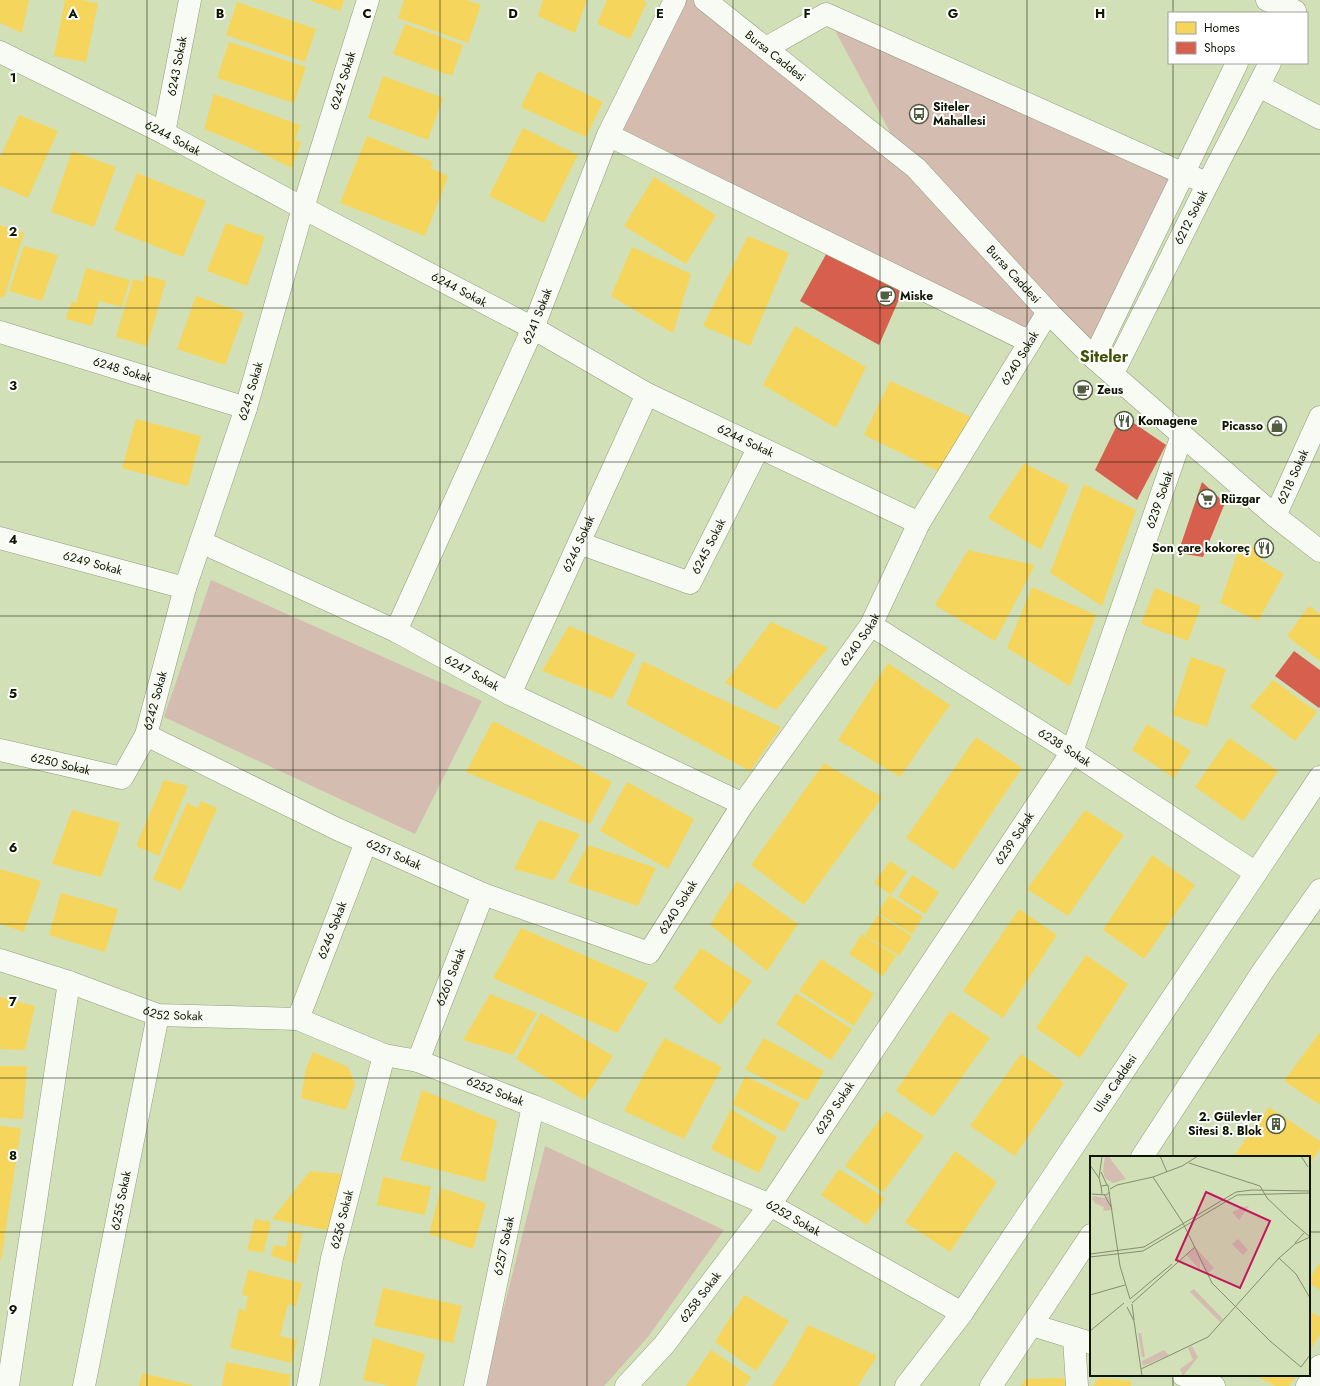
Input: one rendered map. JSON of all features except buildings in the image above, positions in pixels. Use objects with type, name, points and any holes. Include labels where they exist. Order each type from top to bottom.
[{"type":"street","name":"6243 Sokak","points":[[164,133],[190,0]]},
{"type":"street","name":"6242 Sokak","points":[[122,778],[146,735],[185,588],[246,408],[302,208],[368,0]]},
{"type":"street","name":"6241 Sokak","points":[[396,631],[533,328],[608,135],[676,0]]},
{"type":"street","name":"Bursa Caddesi","points":[[705,0],[916,168],[1048,312],[1094,358],[1275,516],[1320,551]]},
{"type":"street","points":[[1262,12],[1267,0],[1296,8]]},
{"type":"street","points":[[766,48],[826,14],[1184,174],[1208,183]]},
{"type":"street","name":"6244 Sokak","points":[[0,52],[164,133],[302,208],[533,328],[646,394],[919,523]]},
{"type":"street","points":[[1094,358],[1237,64]]},
{"type":"street","name":"6212 Sokak","points":[[1113,373],[1270,64]]},
{"type":"street","points":[[1259,86],[1320,118]]},
{"type":"street","points":[[608,135],[1030,342]]},
{"type":"street","name":"6240 Sokak","points":[[650,953],[743,804],[871,625],[919,523],[1048,312]]},
{"type":"street","name":"6248 Sokak","points":[[0,332],[246,408]]},
{"type":"street","name":"6246 Sokak","points":[[510,694],[646,394]]},
{"type":"street","name":"6218 Sokak","points":[[1275,516],[1320,417]]},
{"type":"street","name":"6239 Sokak","points":[[770,1205],[1072,752],[1182,435]]},
{"type":"street","name":"6245 Sokak","points":[[579,543],[690,583],[759,447]]},
{"type":"street","name":"6249 Sokak","points":[[0,538],[185,588]]},
{"type":"street","name":"6247 Sokak","points":[[201,542],[396,631],[510,694],[743,804]]},
{"type":"street","name":"6238 Sokak","points":[[871,625],[1072,752],[1256,873]]},
{"type":"street","name":"6251 Sokak","points":[[146,735],[366,842],[483,894],[650,953]]},
{"type":"street","name":"6250 Sokak","points":[[0,750],[122,778]]},
{"type":"street","name":"Ulus Caddesi","points":[[906,1386],[962,1314],[1320,777]]},
{"type":"street","name":"6246 Sokak","points":[[298,1020],[366,842]]},
{"type":"street","points":[[1143,1156],[1262,971],[1320,890]]},
{"type":"street","name":"6260 Sokak","points":[[418,1061],[483,894]]},
{"type":"street","name":"6252 Sokak","points":[[0,960],[69,982],[158,1015],[298,1020],[384,1055],[418,1061],[533,1106],[770,1205],[962,1314]]},
{"type":"street","points":[[8,1386],[69,982]]},
{"type":"street","name":"6255 Sokak","points":[[84,1386],[158,1015]]},
{"type":"street","name":"6256 Sokak","points":[[308,1386],[332,1258],[384,1055]]},
{"type":"street","name":"6257 Sokak","points":[[476,1386],[533,1106]]},
{"type":"street","name":"6258 Sokak","points":[[626,1386],[664,1345],[770,1205]]},
{"type":"street","points":[[991,1386],[1090,1237]]},
{"type":"street","points":[[1032,1326],[1082,1340],[1077,1386]]},
{"type":"street","points":[[1307,1386],[1320,1366]]},
{"type":"street","points":[[1187,1376],[1214,1386]]},
{"type":"shaded area","points":[[675,0],[705,0],[904,158],[826,14],[1184,174],[1094,358],[1048,312],[1030,342],[608,135]]},
{"type":"shaded area","points":[[211,580],[482,701],[415,834],[164,717]]},
{"type":"shaded area","points":[[545,1146],[724,1230],[648,1337],[604,1386],[484,1386]]},
{"type":"place","name":"Siteler Mahallesi","points":[[919,114]]},
{"type":"place","name":"Miske","points":[[886,296]]},
{"type":"place","name":"Zeus","points":[[1083,390]]},
{"type":"place","name":"Komagene","points":[[1124,421]]},
{"type":"place","name":"Picasso","points":[[1277,426]]},
{"type":"place","name":"Rüzgar","points":[[1207,499]]},
{"type":"place","name":"Son çare kokoreç","points":[[1264,548]]},
{"type":"place","name":"2. Gülevler Sitesi 8. Blok","points":[[1276,1124]]},
{"type":"district","name":"Siteler","points":[[1104,356]]}]
